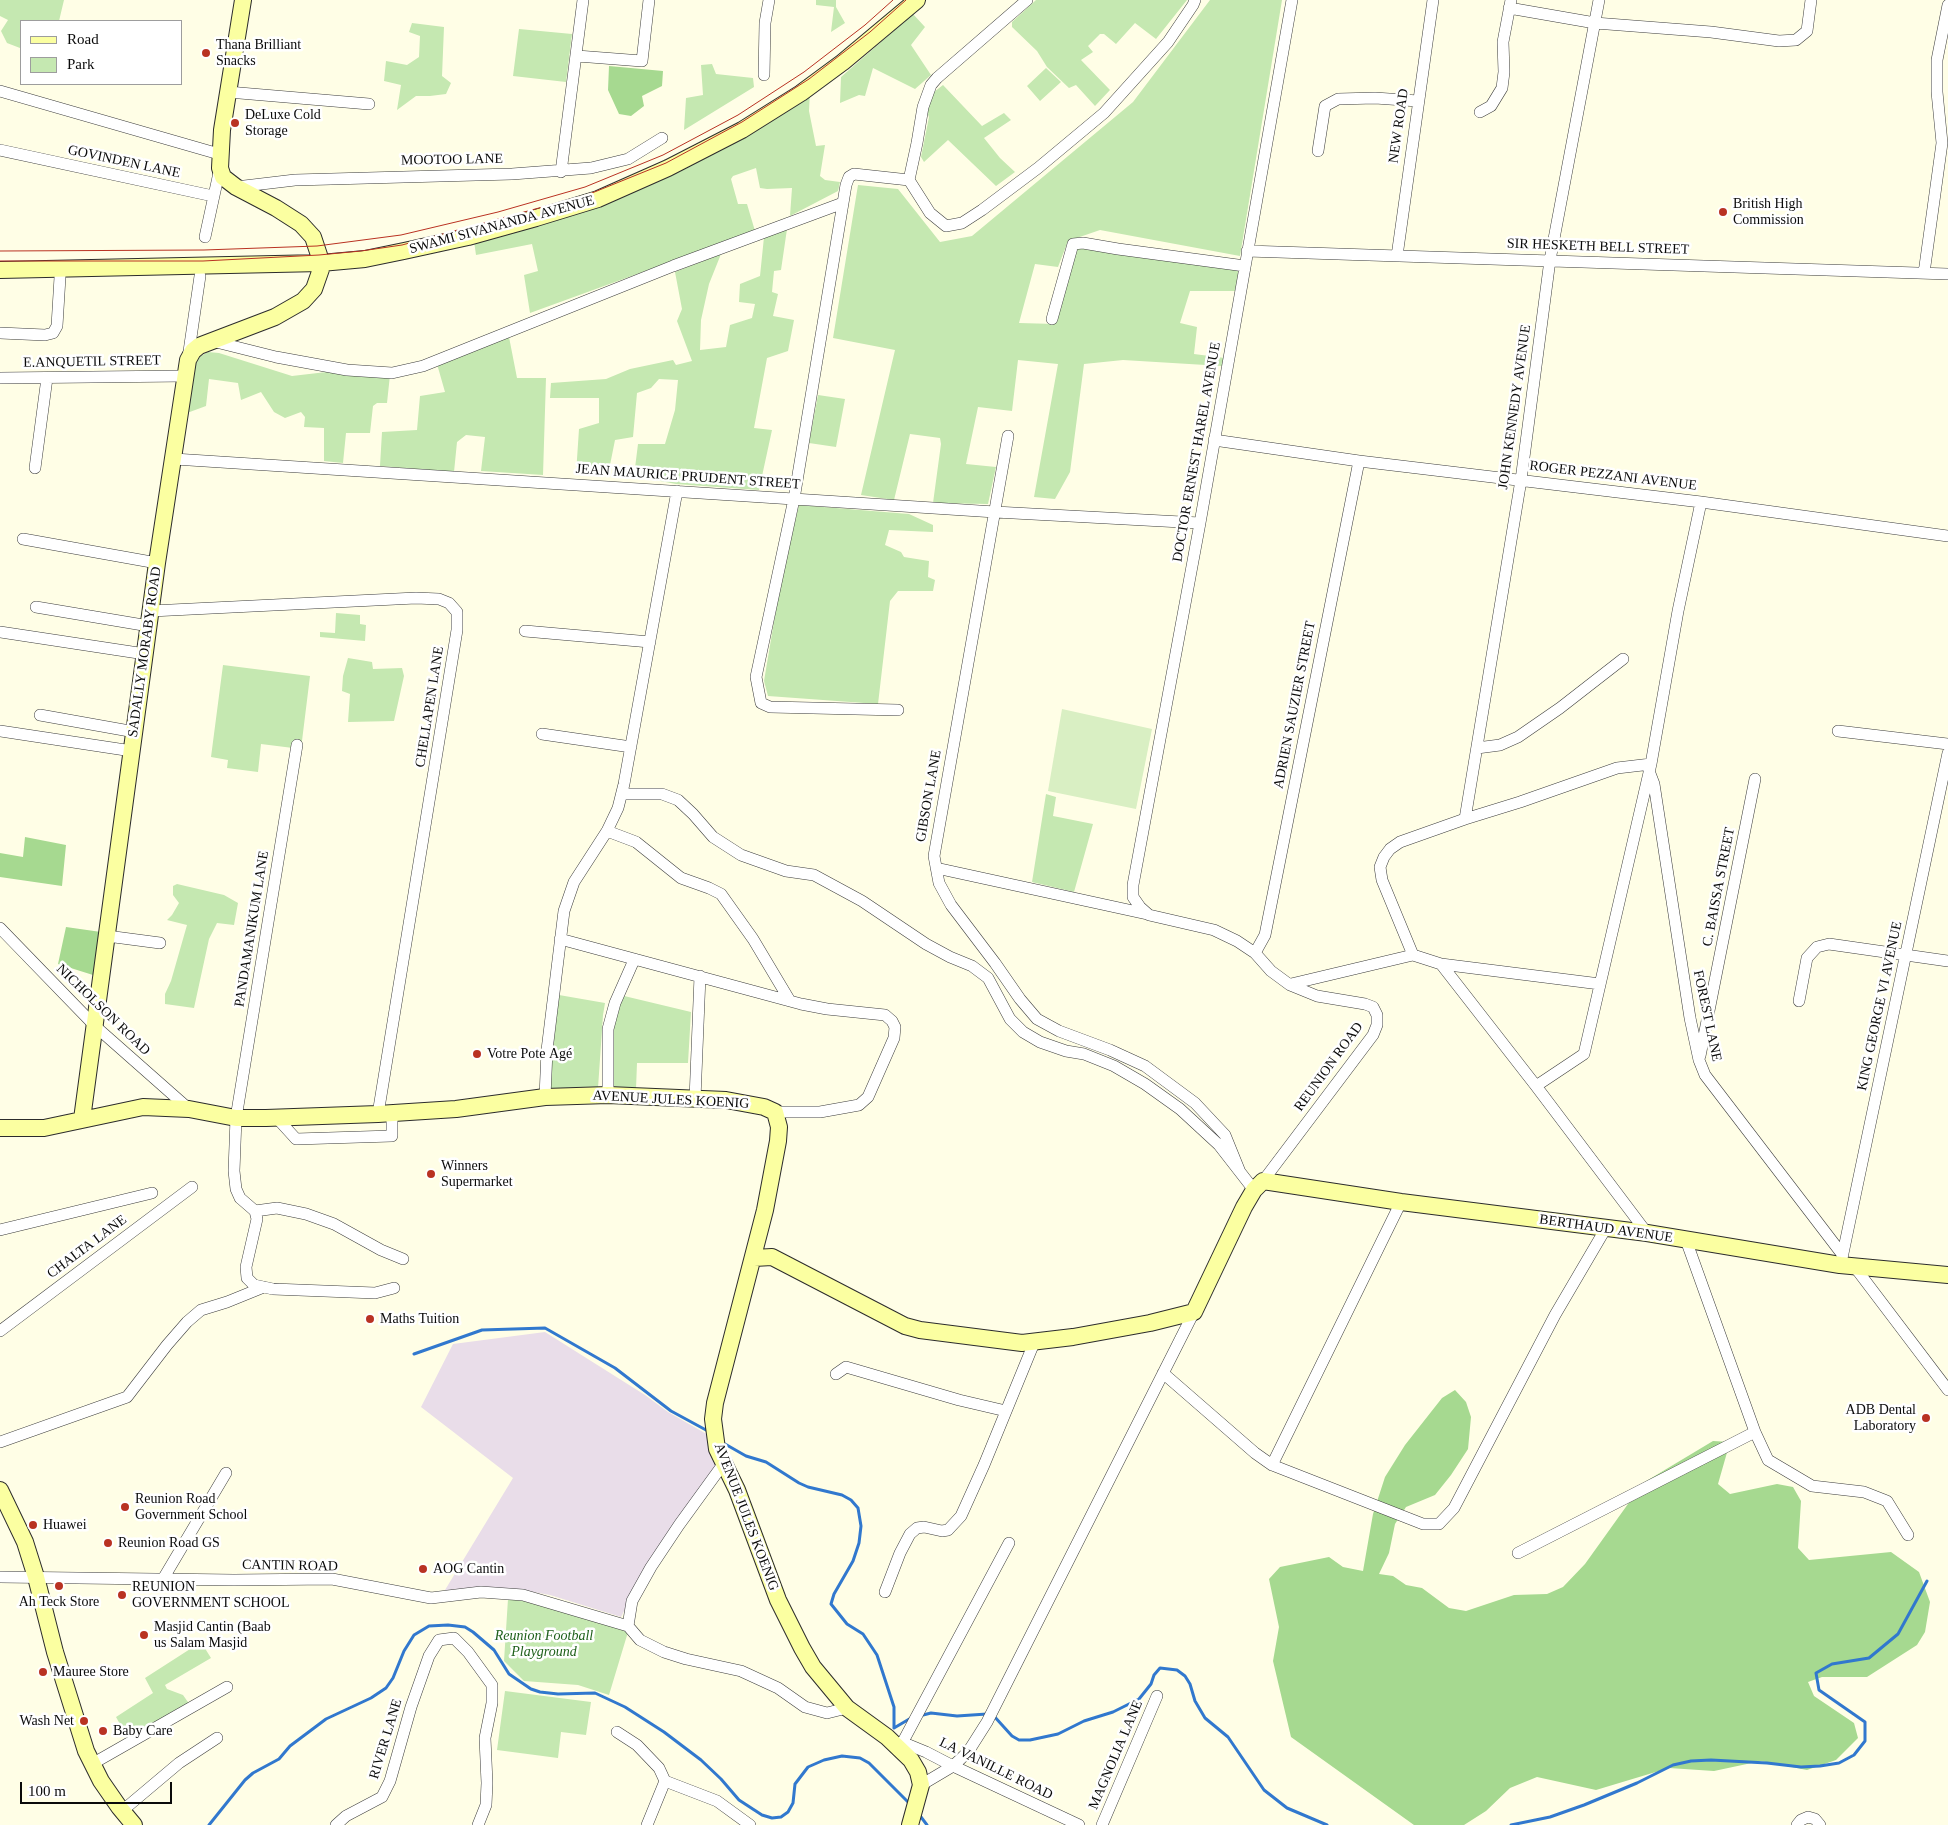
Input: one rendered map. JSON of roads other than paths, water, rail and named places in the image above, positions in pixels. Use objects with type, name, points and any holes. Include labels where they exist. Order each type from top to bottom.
[{"type":"street","points":[[205,237],[220,161],[228,92],[243,0]]},
{"type":"street","points":[[561,172],[583,0]]},
{"type":"street","points":[[577,56],[642,60],[649,0]]},
{"type":"street","points":[[764,75],[765,23],[769,0]]},
{"type":"street","name":"SWAMI SIVANANDA AVENUE","points":[[0,270],[321,263],[365,259],[468,237],[536,218],[607,195],[668,168],[742,130],[801,93],[858,50],[917,0]]},
{"type":"street","points":[[1027,0],[931,85],[922,106],[918,143],[909,180],[930,213],[946,226],[962,223],[1038,168],[1104,113],[1168,42],[1195,0]]},
{"type":"street","name":"DOCTOR ERNEST HAREL AVENUE","points":[[1144,911],[1133,897],[1133,885],[1200,523],[1292,0]]},
{"type":"street","name":"NEW ROAD","points":[[1397,256],[1433,0]]},
{"type":"street","name":"JOHN KENNEDY AVENUE","points":[[1465,819],[1521,480],[1550,260],[1599,0]]},
{"type":"street","points":[[1480,112],[1492,106],[1502,88],[1504,72],[1503,42],[1510,4],[1595,22],[1711,32],[1779,41],[1796,40],[1807,30],[1812,0]]},
{"type":"street","points":[[1924,273],[1942,143],[1937,92],[1937,60],[1948,5]]},
{"type":"street","points":[[0,91],[220,161]]},
{"type":"street","points":[[228,92],[369,104]]},
{"type":"street","points":[[1318,151],[1325,106],[1338,99],[1375,98],[1418,101]]},
{"type":"street","name":"MOOTOO LANE","points":[[236,187],[296,180],[561,172],[619,162],[662,138]]},
{"type":"street","name":"GOVINDEN LANE","points":[[0,150],[213,196]]},
{"type":"street","points":[[186,368],[193,351],[199,346],[274,317],[303,301],[314,289],[320,277],[321,263],[313,238],[302,224],[236,187],[223,177],[220,161]]},
{"type":"street","points":[[898,710],[770,707],[760,702],[756,677],[794,499],[846,185],[849,177],[854,174],[909,180]]},
{"type":"street","points":[[212,342],[276,357],[347,370],[392,372],[422,366],[673,266],[843,203]]},
{"type":"street","points":[[1052,319],[1073,244],[1083,242],[1118,249],[1245,266]]},
{"type":"street","name":"SIR HESKETH BELL STREET","points":[[1247,251],[1948,274]]},
{"type":"street","points":[[186,368],[200,276]]},
{"type":"street","points":[[0,333],[45,335],[53,333],[57,326],[60,278]]},
{"type":"street","name":"E.ANQUETIL STREET","points":[[0,378],[47,378],[186,368]]},
{"type":"street","name":"SADALLY MORABY ROAD","points":[[82,1119],[157,563],[174,459],[186,368]]},
{"type":"street","points":[[36,468],[47,378]]},
{"type":"street","name":"GIBSON LANE","points":[[1008,436],[943,796],[934,856],[939,883],[951,905],[1020,999],[1037,1019],[1059,1031],[1110,1050],[1145,1066],[1195,1103],[1225,1135],[1240,1172]]},
{"type":"street","name":"ROGER PEZZANI AVENUE","points":[[1214,440],[1359,461],[1701,502],[1948,536]]},
{"type":"street","name":"JEAN MAURICE PRUDENT STREET","points":[[174,459],[995,512],[1200,523]]},
{"type":"street","name":"ADRIEN SAUZIER STREET","points":[[1255,953],[1265,935],[1359,461]]},
{"type":"street","points":[[545,1097],[547,1050],[564,911],[574,882],[607,831],[618,808],[622,794],[677,492]]},
{"type":"street","points":[[1536,1086],[1584,1054],[1650,767],[1678,611],[1701,502]]},
{"type":"street","points":[[23,539],[157,563]]},
{"type":"street","name":"CHELLAPEN LANE","points":[[150,618],[416,598],[439,599],[448,603],[457,612],[458,630],[385,1114]]},
{"type":"street","points":[[36,607],[150,618]]},
{"type":"street","points":[[525,631],[650,642]]},
{"type":"street","points":[[0,632],[145,654]]},
{"type":"street","points":[[1477,748],[1500,745],[1518,737],[1560,708],[1623,659]]},
{"type":"street","points":[[40,715],[135,732]]},
{"type":"street","points":[[0,730],[132,752]]},
{"type":"street","points":[[1838,731],[1948,744]]},
{"type":"street","points":[[542,734],[631,747]]},
{"type":"street","name":"PANDAMANIKUM LANE","points":[[255,1211],[240,1198],[236,1190],[234,1170],[236,1118],[296,745]]},
{"type":"street","name":"KING GEORGE VI AVENUE","points":[[1845,1262],[1948,753]]},
{"type":"street","points":[[1412,955],[1382,880],[1380,867],[1390,849],[1400,842],[1617,768],[1650,767]]},
{"type":"street","name":"FOREST LANE","points":[[1650,767],[1690,1018],[1699,1060],[1705,1076],[1845,1262],[1948,1390]]},
{"type":"street","name":"C. BAISSA STREET","points":[[1699,1060],[1756,779]]},
{"type":"street","points":[[622,794],[662,794],[678,800],[713,837],[741,856],[786,871],[814,875],[862,901],[926,944],[972,966],[988,978],[1010,1019],[1022,1032],[1040,1042],[1066,1051],[1084,1054],[1114,1066],[1145,1084],[1180,1109],[1219,1145],[1240,1172],[1259,1186],[987,1722],[968,1752],[953,1766],[920,1790]]},
{"type":"street","points":[[607,831],[636,842],[681,878],[721,894],[753,939],[790,1001]]},
{"type":"street","name":"REUNION ROAD","points":[[936,868],[1144,911],[1214,930],[1238,941],[1255,953],[1271,971],[1290,985],[1317,996],[1365,1004],[1373,1008],[1377,1015],[1377,1025],[1373,1035],[1259,1186]]},
{"type":"street","name":"NICHOLSON ROAD","points":[[0,928],[94,1026],[189,1109]]},
{"type":"street","points":[[107,936],[160,943]]},
{"type":"street","points":[[560,940],[790,1001],[827,1009],[885,1015],[895,1027],[894,1038],[868,1097],[859,1105],[820,1112],[775,1112]]},
{"type":"street","points":[[1799,1001],[1808,958],[1817,947],[1829,944],[1948,960]]},
{"type":"street","points":[[1290,985],[1412,955],[1441,964],[1600,984]]},
{"type":"street","points":[[608,1095],[608,1029],[615,1003],[634,960]]},
{"type":"street","points":[[1441,964],[1647,1233]]},
{"type":"street","points":[[695,1099],[700,976]]},
{"type":"street","name":"AVENUE JULES KOENIG","points":[[0,1128],[44,1128],[143,1107],[189,1109],[236,1118],[276,1118],[385,1114],[456,1108],[545,1097],[608,1095],[695,1099],[750,1104],[764,1106],[775,1112],[779,1127],[778,1141],[765,1210],[756,1252],[715,1403],[713,1419],[717,1449],[737,1490],[789,1625],[814,1667],[847,1708],[887,1737],[905,1755]]},
{"type":"street","points":[[276,1118],[296,1139],[392,1136],[385,1114]]},
{"type":"street","name":"BERTHAUD AVENUE","points":[[1259,1186],[1647,1233],[1686,1240],[1948,1275]]},
{"type":"street","name":"CHALTA LANE","points":[[0,1331],[192,1187]]},
{"type":"street","points":[[0,1230],[152,1193]]},
{"type":"street","points":[[1272,1465],[1401,1202]]},
{"type":"street","points":[[259,1286],[247,1278],[246,1267],[257,1218],[255,1211],[277,1208],[306,1214],[334,1224],[403,1259]]},
{"type":"street","points":[[765,1210],[768,1237],[790,1265]]},
{"type":"street","points":[[1163,1373],[1254,1453],[1272,1465],[1423,1524],[1439,1524],[1454,1508],[1555,1315],[1606,1228]]},
{"type":"street","points":[[1686,1240],[1755,1432],[1768,1460],[1812,1486],[1864,1492],[1887,1501],[1908,1535]]},
{"type":"street","points":[[756,1252],[774,1247]]},
{"type":"street","points":[[756,1252],[772,1256],[905,1326],[950,1334],[1034,1343],[1117,1330],[1194,1312]]},
{"type":"street","points":[[0,1442],[127,1397],[133,1380],[186,1316],[199,1306],[259,1286],[376,1293],[394,1288]]},
{"type":"street","points":[[885,1592],[900,1553],[910,1534],[917,1528],[924,1527],[942,1532],[948,1530],[961,1516],[1034,1343]]},
{"type":"street","points":[[836,1374],[846,1367],[959,1400],[1006,1411]]},
{"type":"street","points":[[1518,1553],[1755,1432]]},
{"type":"street","points":[[724,1463],[679,1524],[651,1567],[632,1601],[628,1626],[640,1640],[664,1652],[686,1659],[741,1670],[778,1688],[805,1706],[827,1713],[847,1708]]},
{"type":"street","points":[[163,1579],[226,1473]]},
{"type":"street","points":[[0,1490],[25,1542],[55,1652],[86,1751],[101,1781],[134,1825]]},
{"type":"street","points":[[911,1818],[920,1790],[918,1772],[905,1755],[1009,1543]]},
{"type":"street","name":"CANTIN ROAD","points":[[0,1577],[332,1579],[432,1598],[481,1592],[523,1595],[628,1626]]},
{"type":"street","name":"RIVER LANE","points":[[336,1825],[346,1816],[382,1797],[390,1780],[411,1707],[429,1656],[439,1640],[454,1638],[468,1652],[492,1685],[492,1703],[485,1738],[486,1805],[478,1825]]},
{"type":"street","points":[[92,1764],[227,1687]]},
{"type":"street","name":"MAGNOLIA LANE","points":[[1102,1825],[1157,1696]]},
{"type":"street","points":[[616,1732],[636,1745],[659,1768],[665,1781],[717,1801],[750,1825]]},
{"type":"street","points":[[122,1811],[179,1763],[217,1738]]},
{"type":"street","name":"LA VANILLE ROAD","points":[[905,1755],[909,1745],[1079,1825]]},
{"type":"street","points":[[647,1825],[665,1781]]},
{"type":"street","points":[[1797,1825],[1801,1820],[1808,1817],[1815,1819],[1820,1825]]},
{"type":"waterway","points":[[414,1354],[482,1330],[545,1328],[615,1368],[671,1411],[706,1430]]},
{"type":"waterway","points":[[725,1444],[746,1456],[766,1462],[808,1487],[842,1495],[851,1500],[858,1508],[861,1526],[859,1543],[853,1561],[834,1594],[831,1604],[847,1624],[863,1634],[877,1655],[894,1707],[894,1728]]},
{"type":"waterway","points":[[1511,1825],[1550,1817],[1584,1805],[1637,1783],[1673,1765],[1691,1761],[1711,1760],[1767,1763],[1801,1767],[1839,1763],[1854,1755],[1865,1741],[1865,1722],[1819,1690],[1816,1673],[1832,1664],[1869,1658],[1898,1634],[1927,1581]]},
{"type":"waterway","points":[[209,1825],[245,1780],[253,1773],[279,1759],[290,1746],[326,1719],[371,1698],[386,1688],[393,1678],[404,1651],[414,1635],[429,1626],[448,1625],[465,1627],[473,1632],[494,1650],[509,1674],[531,1689],[558,1694],[595,1693],[625,1707],[664,1732],[701,1760],[739,1800],[762,1815],[772,1818],[781,1817],[788,1812],[793,1803],[795,1784],[808,1767],[824,1760],[842,1756],[860,1758],[869,1763],[911,1805]]},
{"type":"waterway","points":[[993,1715],[1012,1736],[1019,1740],[1030,1740],[1058,1734],[1084,1721],[1113,1712],[1139,1699],[1151,1684],[1154,1675],[1160,1668],[1177,1670],[1185,1676],[1190,1684],[1195,1701],[1205,1718],[1228,1737],[1264,1790],[1287,1808],[1327,1825]]},
{"type":"waterway","points":[[919,1716],[931,1713],[957,1716],[987,1714]]},
{"type":"waterway","points":[[894,1728],[911,1718]]},
{"type":"waterway","points":[[918,1813],[927,1825]]},
{"type":"tram line","points":[[0,251],[204,250],[317,246],[401,235],[498,212],[585,187],[663,155],[738,115],[804,72],[865,25],[893,0]]},
{"type":"tram line","points":[[0,261],[203,261],[361,251],[402,245],[587,195],[666,163],[742,122],[809,79],[870,32],[906,0]]},
{"type":"place","name":"Thana Brilliant Snacks","points":[[206,53]]},
{"type":"place","name":"DeLuxe Cold Storage","points":[[235,123]]},
{"type":"place","name":"British High Commission","points":[[1723,212]]},
{"type":"place","name":"Votre Pote Agé","points":[[477,1054]]},
{"type":"place","name":"Winners Supermarket","points":[[431,1174]]},
{"type":"place","name":"Maths Tuition","points":[[370,1319]]},
{"type":"place","name":"ADB Dental Laboratory","points":[[1926,1418]]},
{"type":"place","name":"Reunion Road Government School","points":[[125,1507]]},
{"type":"place","name":"Huawei","points":[[33,1525]]},
{"type":"place","name":"Reunion Road GS","points":[[108,1543]]},
{"type":"place","name":"AOG Cantin","points":[[423,1569]]},
{"type":"place","name":"Ah Teck Store","points":[[59,1586]]},
{"type":"place","name":"REUNION GOVERNMENT SCHOOL","points":[[122,1595]]},
{"type":"place","name":"Masjid Cantin (Baab us Salam Masjid","points":[[144,1635]]},
{"type":"place","name":"Mauree Store","points":[[43,1672]]},
{"type":"place","name":"Wash Net","points":[[84,1721]]},
{"type":"place","name":"Baby Care","points":[[103,1731]]},
{"type":"park label","name":"Reunion Football Playground","points":[[544,1644]]}]
